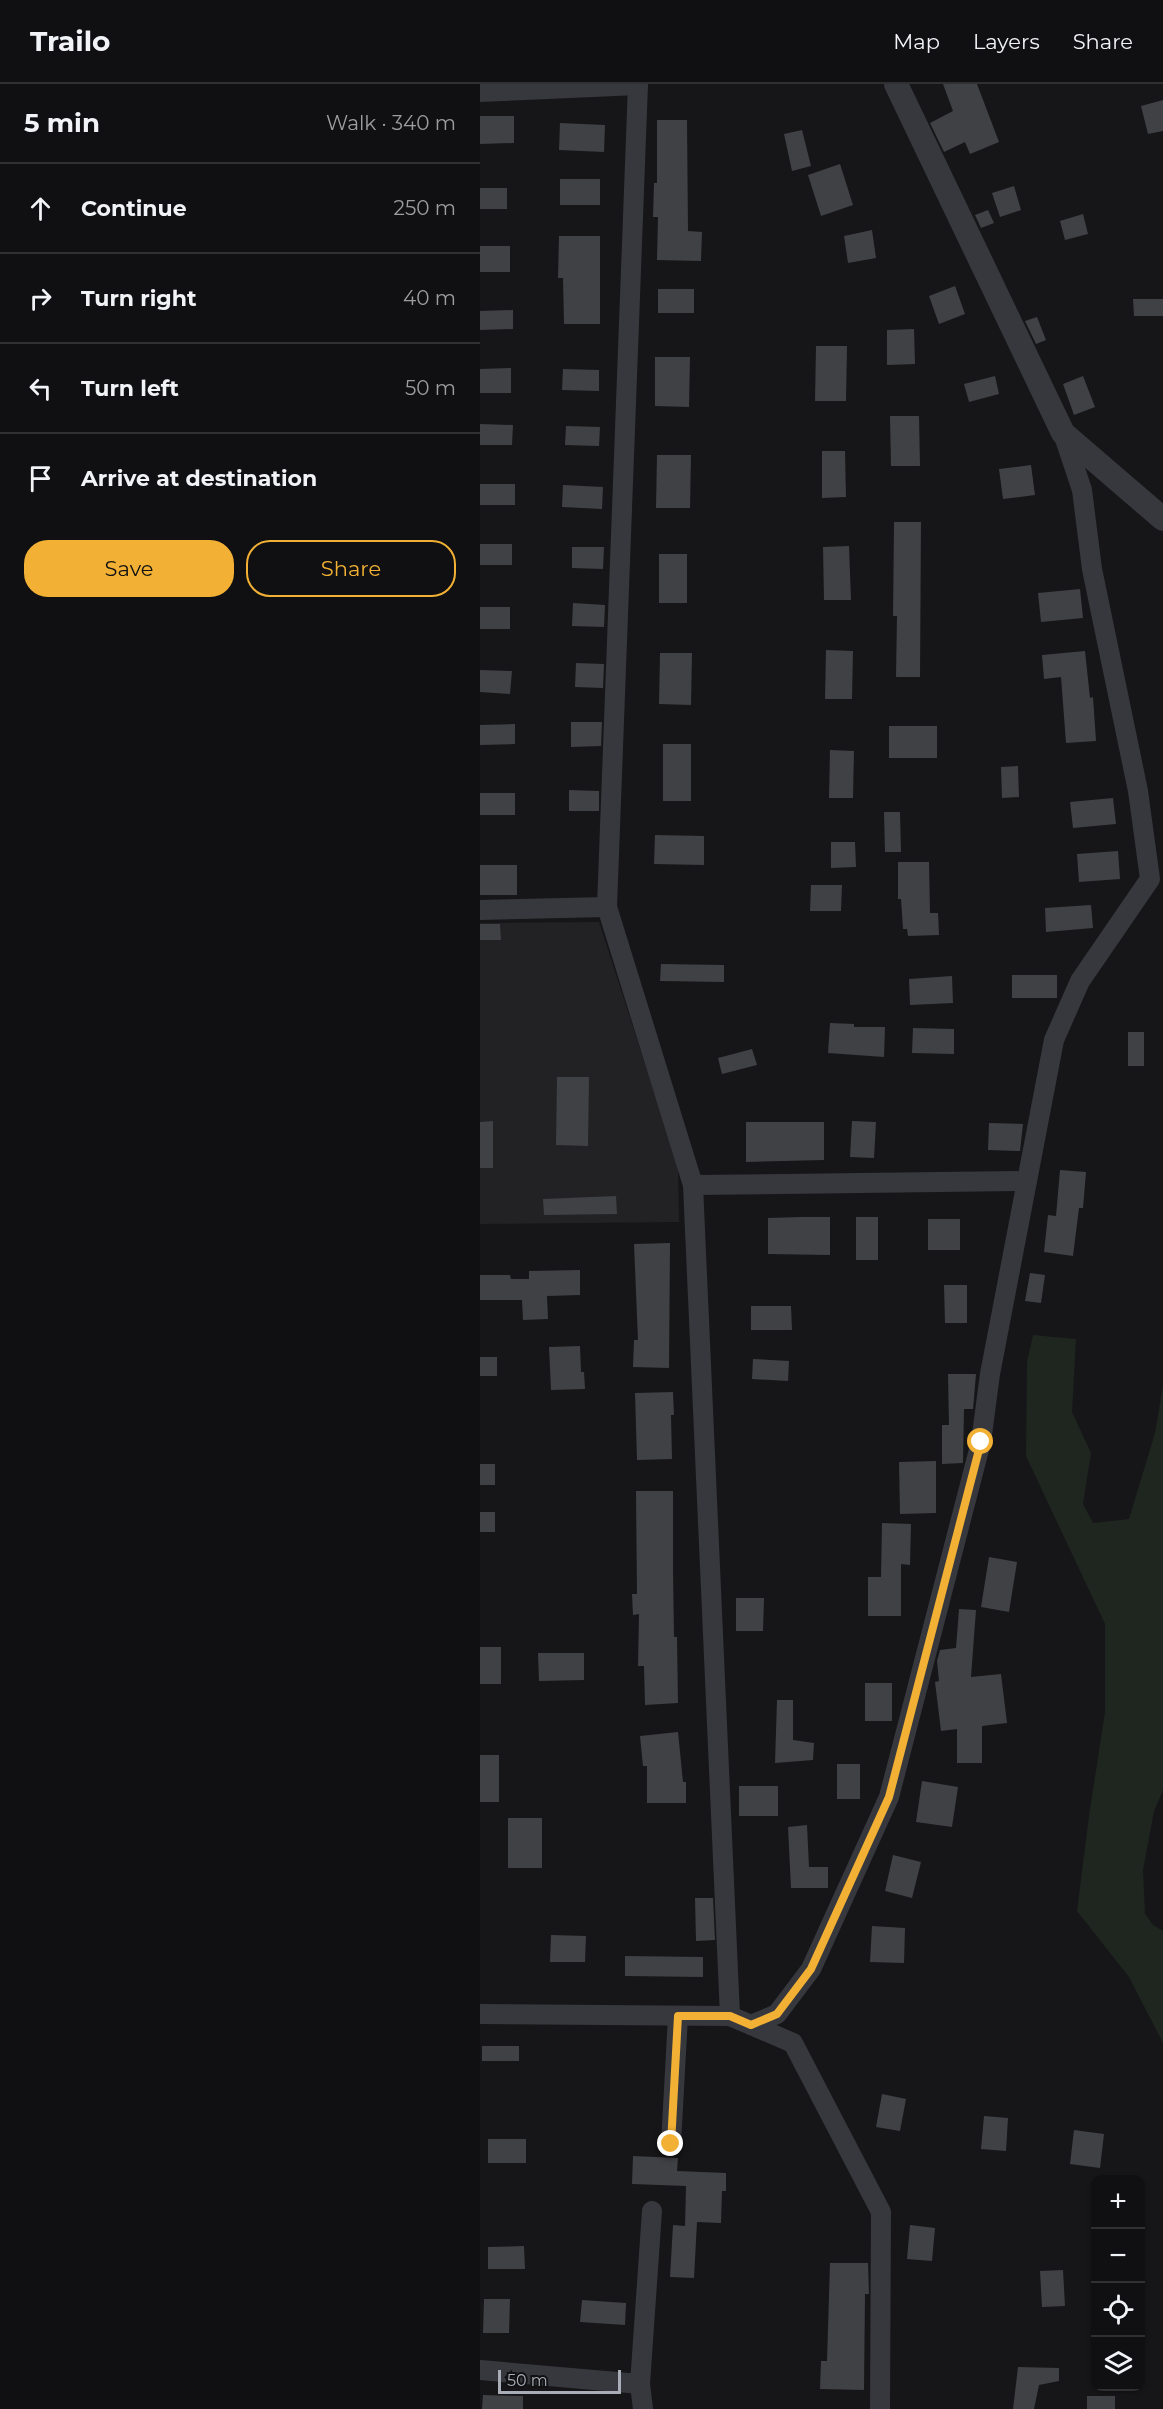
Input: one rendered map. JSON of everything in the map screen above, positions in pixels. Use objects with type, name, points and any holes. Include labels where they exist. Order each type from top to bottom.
[{"type":"street","points":[[751,2025],[777,2014],[811,1969],[889,1797],[981,1442],[990,1374],[1054,1040],[1080,981],[1150,879],[1138,791],[1092,569],[1082,490],[1063,433],[896,84]]},
{"type":"street","points":[[480,92],[638,85],[607,907],[693,1185],[730,2016]]},
{"type":"street","points":[[1063,433],[1163,519]]},
{"type":"street","points":[[480,910],[607,907]]},
{"type":"street","points":[[693,1185],[1027,1181]]},
{"type":"street","points":[[480,2014],[730,2016],[793,2043],[881,2211],[880,2409]]},
{"type":"street","points":[[671,2144],[678,2016]]},
{"type":"street","points":[[643,2409],[640,2384],[652,2211]]},
{"type":"street","points":[[480,2370],[640,2384]]},
{"type":"shaded area","points":[[599,922],[678,1165],[679,1222],[480,1224],[480,923]]},
{"type":"shaded area","points":[[1033,1335],[1076,1339],[1072,1412],[1091,1453],[1083,1504],[1093,1523],[1129,1519],[1155,1433],[1163,1386],[1163,1790],[1154,1811],[1143,1870],[1145,1914],[1153,1925],[1163,1931],[1163,2043],[1129,1977],[1077,1911],[1105,1712],[1105,1624],[1026,1456],[1027,1362]]},
{"type":"building","points":[[943,84],[977,84],[999,142],[970,154],[965,142],[944,152],[930,123],[953,111]]},
{"type":"building","points":[[1163,100],[1163,131],[1148,134],[1141,106]]},
{"type":"building","points":[[480,116],[514,116],[514,143],[480,144]]},
{"type":"building","points":[[657,120],[687,120],[688,231],[702,232],[701,261],[657,260],[658,217],[653,217],[654,183],[657,183]]},
{"type":"building","points":[[560,123],[605,125],[604,152],[559,150]]},
{"type":"building","points":[[802,130],[811,166],[792,171],[784,134]]},
{"type":"building","points":[[840,164],[853,205],[821,216],[808,175]]},
{"type":"building","points":[[560,179],[600,179],[600,205],[560,205]]},
{"type":"building","points":[[1014,186],[1021,210],[1000,217],[992,193]]},
{"type":"building","points":[[480,188],[507,188],[507,209],[480,209]]},
{"type":"building","points":[[988,210],[994,223],[981,228],[975,215]]},
{"type":"building","points":[[1083,214],[1088,234],[1065,240],[1060,221]]},
{"type":"building","points":[[872,230],[876,258],[848,263],[844,236]]},
{"type":"building","points":[[559,236],[600,236],[600,324],[564,324],[563,278],[558,278]]},
{"type":"building","points":[[480,246],[510,246],[510,272],[480,272]]},
{"type":"building","points":[[955,286],[965,314],[939,324],[929,296]]},
{"type":"building","points":[[658,289],[694,289],[694,313],[658,313]]},
{"type":"building","points":[[1133,299],[1163,299],[1163,316],[1134,316]]},
{"type":"building","points":[[513,310],[513,329],[480,330],[480,311]]},
{"type":"building","points":[[1037,317],[1046,340],[1036,344],[1025,321]]},
{"type":"building","points":[[914,329],[915,364],[887,365],[887,330]]},
{"type":"building","points":[[816,346],[847,346],[846,401],[815,401]]},
{"type":"building","points":[[655,357],[690,357],[689,407],[655,406]]},
{"type":"building","points":[[511,368],[511,393],[480,393],[480,369]]},
{"type":"building","points":[[563,369],[599,370],[599,391],[562,390]]},
{"type":"building","points":[[995,376],[999,394],[969,402],[964,384]]},
{"type":"building","points":[[1083,376],[1095,407],[1074,415],[1063,384]]},
{"type":"building","points":[[890,416],[919,416],[920,466],[891,466]]},
{"type":"building","points":[[480,424],[513,425],[512,445],[480,445]]},
{"type":"building","points":[[566,426],[600,427],[599,446],[565,445]]},
{"type":"building","points":[[822,451],[845,451],[846,497],[822,498]]},
{"type":"building","points":[[657,455],[691,455],[690,508],[656,508]]},
{"type":"building","points":[[1031,465],[1035,495],[1003,499],[999,469]]},
{"type":"building","points":[[480,484],[515,484],[515,505],[480,505]]},
{"type":"building","points":[[563,485],[603,487],[602,509],[562,507]]},
{"type":"building","points":[[894,522],[921,522],[920,677],[896,677],[897,616],[893,616]]},
{"type":"building","points":[[480,544],[512,544],[512,565],[480,565]]},
{"type":"building","points":[[849,546],[851,600],[824,600],[823,547]]},
{"type":"building","points":[[572,547],[604,547],[603,569],[572,568]]},
{"type":"building","points":[[659,554],[687,554],[687,603],[659,603]]},
{"type":"building","points":[[1080,589],[1083,618],[1041,622],[1038,593]]},
{"type":"building","points":[[573,603],[605,605],[604,627],[572,626]]},
{"type":"building","points":[[480,607],[510,607],[510,629],[480,629]]},
{"type":"building","points":[[826,650],[853,651],[852,699],[825,699]]},
{"type":"building","points":[[1085,651],[1090,698],[1093,697],[1096,741],[1066,743],[1061,677],[1044,679],[1042,655]]},
{"type":"building","points":[[660,653],[692,653],[691,705],[659,704]]},
{"type":"building","points":[[576,663],[604,664],[603,688],[575,687]]},
{"type":"building","points":[[480,670],[512,671],[510,694],[480,692]]},
{"type":"building","points":[[571,722],[602,722],[601,746],[571,747]]},
{"type":"building","points":[[515,724],[515,744],[480,745],[480,725]]},
{"type":"building","points":[[889,726],[937,726],[937,758],[889,758]]},
{"type":"building","points":[[663,744],[691,744],[691,801],[663,801]]},
{"type":"building","points":[[830,750],[854,751],[853,798],[829,798]]},
{"type":"building","points":[[1018,766],[1019,797],[1002,798],[1001,767]]},
{"type":"building","points":[[569,790],[599,791],[599,811],[569,811]]},
{"type":"building","points":[[480,793],[515,793],[515,815],[480,815]]},
{"type":"building","points":[[1113,798],[1116,824],[1073,828],[1070,802]]},
{"type":"building","points":[[884,812],[900,812],[901,852],[885,852]]},
{"type":"building","points":[[655,835],[704,836],[704,865],[654,864]]},
{"type":"building","points":[[831,842],[855,842],[856,867],[831,868]]},
{"type":"building","points":[[1118,851],[1120,879],[1079,882],[1077,854]]},
{"type":"building","points":[[898,862],[929,862],[930,913],[938,913],[939,935],[908,936],[907,929],[903,929],[901,899],[898,899]]},
{"type":"building","points":[[480,865],[517,865],[517,895],[480,895]]},
{"type":"building","points":[[811,885],[842,885],[841,911],[810,911]]},
{"type":"building","points":[[1091,905],[1093,928],[1046,932],[1045,908]]},
{"type":"building","points":[[480,924],[500,924],[501,940],[480,940]]},
{"type":"building","points":[[661,964],[724,965],[724,982],[660,981]]},
{"type":"building","points":[[1012,975],[1057,975],[1057,998],[1012,998]]},
{"type":"building","points":[[952,976],[953,1003],[910,1005],[909,979]]},
{"type":"building","points":[[830,1023],[854,1024],[854,1027],[885,1027],[884,1057],[828,1053]]},
{"type":"building","points":[[913,1028],[954,1029],[954,1054],[912,1053]]},
{"type":"building","points":[[1128,1032],[1144,1032],[1144,1066],[1128,1066]]},
{"type":"building","points":[[752,1049],[757,1065],[722,1074],[718,1058]]},
{"type":"building","points":[[557,1077],[589,1077],[588,1146],[556,1145]]},
{"type":"building","points":[[493,1121],[493,1168],[480,1168],[480,1122]]},
{"type":"building","points":[[852,1121],[876,1122],[874,1158],[850,1157]]},
{"type":"building","points":[[746,1122],[824,1122],[824,1160],[746,1162]]},
{"type":"building","points":[[989,1123],[1023,1124],[1020,1151],[988,1150]]},
{"type":"building","points":[[1060,1170],[1086,1172],[1083,1208],[1079,1208],[1073,1256],[1044,1252],[1048,1215],[1056,1216]]},
{"type":"building","points":[[616,1196],[617,1214],[544,1215],[543,1199]]},
{"type":"building","points":[[830,1217],[830,1255],[768,1254],[768,1218]]},
{"type":"building","points":[[856,1217],[878,1217],[878,1260],[856,1260]]},
{"type":"building","points":[[928,1219],[960,1219],[960,1250],[928,1250]]},
{"type":"building","points":[[670,1243],[669,1368],[633,1367],[634,1340],[638,1340],[634,1244]]},
{"type":"building","points":[[580,1270],[580,1295],[547,1296],[548,1319],[523,1320],[522,1300],[480,1300],[480,1275],[510,1275],[511,1279],[529,1279],[529,1271]]},
{"type":"building","points":[[1030,1273],[1045,1275],[1041,1303],[1025,1301]]},
{"type":"building","points":[[944,1285],[967,1285],[967,1323],[945,1323]]},
{"type":"building","points":[[751,1306],[791,1306],[792,1330],[751,1330]]},
{"type":"building","points":[[580,1346],[581,1372],[584,1372],[585,1389],[551,1390],[549,1347]]},
{"type":"building","points":[[480,1357],[497,1357],[497,1376],[480,1376]]},
{"type":"building","points":[[753,1359],[789,1361],[788,1381],[752,1379]]},
{"type":"building","points":[[948,1374],[976,1374],[973,1409],[964,1409],[963,1463],[942,1464],[942,1425],[949,1425]]},
{"type":"building","points":[[673,1392],[672,1459],[637,1460],[635,1393]]},
{"type":"building","points":[[936,1461],[936,1513],[900,1514],[899,1462]]},
{"type":"building","points":[[480,1464],[495,1464],[495,1485],[480,1485]]},
{"type":"building","points":[[636,1491],[673,1491],[674,1637],[677,1637],[678,1703],[645,1705],[644,1666],[638,1666],[639,1614],[633,1615],[632,1594],[637,1594]]},
{"type":"building","points":[[480,1512],[495,1512],[495,1532],[480,1532]]},
{"type":"building","points":[[882,1523],[911,1524],[910,1565],[901,1564],[901,1616],[868,1616],[868,1577],[881,1577]]},
{"type":"building","points":[[989,1557],[1017,1562],[1009,1612],[981,1607]]},
{"type":"building","points":[[736,1598],[764,1598],[763,1631],[736,1631]]},
{"type":"building","points":[[959,1609],[976,1610],[971,1677],[1001,1674],[1007,1723],[982,1726],[982,1763],[957,1763],[957,1729],[941,1731],[935,1682],[939,1681],[937,1661],[940,1650],[956,1648]]},
{"type":"building","points":[[480,1647],[501,1647],[501,1684],[480,1684]]},
{"type":"building","points":[[538,1653],[584,1653],[584,1680],[539,1681]]},
{"type":"building","points":[[865,1683],[892,1683],[892,1721],[865,1721]]},
{"type":"building","points":[[777,1700],[793,1700],[793,1740],[814,1743],[813,1760],[775,1763]]},
{"type":"building","points":[[678,1732],[683,1782],[686,1782],[686,1803],[647,1803],[647,1766],[643,1766],[640,1736]]},
{"type":"building","points":[[480,1755],[499,1755],[499,1802],[480,1802]]},
{"type":"building","points":[[837,1764],[860,1764],[860,1799],[837,1799]]},
{"type":"building","points":[[922,1781],[958,1787],[952,1827],[916,1822]]},
{"type":"building","points":[[739,1786],[778,1786],[778,1816],[739,1816]]},
{"type":"building","points":[[508,1818],[542,1818],[542,1868],[508,1868]]},
{"type":"building","points":[[807,1825],[809,1867],[828,1867],[828,1888],[791,1888],[788,1827]]},
{"type":"building","points":[[893,1855],[921,1862],[912,1898],[885,1891]]},
{"type":"building","points":[[695,1898],[713,1898],[715,1940],[696,1941]]},
{"type":"building","points":[[872,1926],[905,1928],[904,1963],[870,1962]]},
{"type":"building","points":[[551,1935],[586,1936],[585,1962],[550,1962]]},
{"type":"building","points":[[625,1956],[703,1957],[703,1977],[625,1976]]},
{"type":"building","points":[[482,2046],[519,2046],[519,2061],[482,2061]]},
{"type":"building","points":[[882,2094],[906,2099],[900,2131],[876,2127]]},
{"type":"building","points":[[984,2116],[1008,2118],[1006,2151],[981,2149]]},
{"type":"building","points":[[1074,2130],[1104,2134],[1100,2168],[1070,2164]]},
{"type":"building","points":[[488,2139],[526,2139],[526,2163],[488,2163]]},
{"type":"building","points":[[633,2156],[678,2158],[677,2171],[726,2173],[726,2191],[722,2191],[721,2223],[697,2222],[694,2278],[670,2277],[673,2225],[685,2226],[686,2186],[632,2184]]},
{"type":"building","points":[[910,2225],[935,2228],[932,2261],[907,2259]]},
{"type":"building","points":[[524,2246],[525,2269],[488,2269],[488,2247]]},
{"type":"building","points":[[830,2263],[868,2263],[869,2294],[865,2294],[864,2390],[820,2389],[821,2361],[827,2361]]},
{"type":"building","points":[[1063,2270],[1065,2306],[1042,2307],[1040,2271]]},
{"type":"building","points":[[484,2299],[510,2299],[509,2333],[483,2333]]},
{"type":"building","points":[[582,2300],[626,2303],[625,2325],[580,2322]]},
{"type":"building","points":[[1018,2367],[1059,2368],[1059,2381],[1039,2385],[1034,2409],[1013,2409]]},
{"type":"building","points":[[483,2395],[523,2396],[523,2409],[482,2409]]},
{"type":"building","points":[[1087,2396],[1115,2396],[1115,2409],[1087,2409]]},
{"type":"route","points":[[671,2144],[678,2016],[730,2016],[751,2025],[777,2014],[811,1969],[889,1797],[981,1442]]}]
